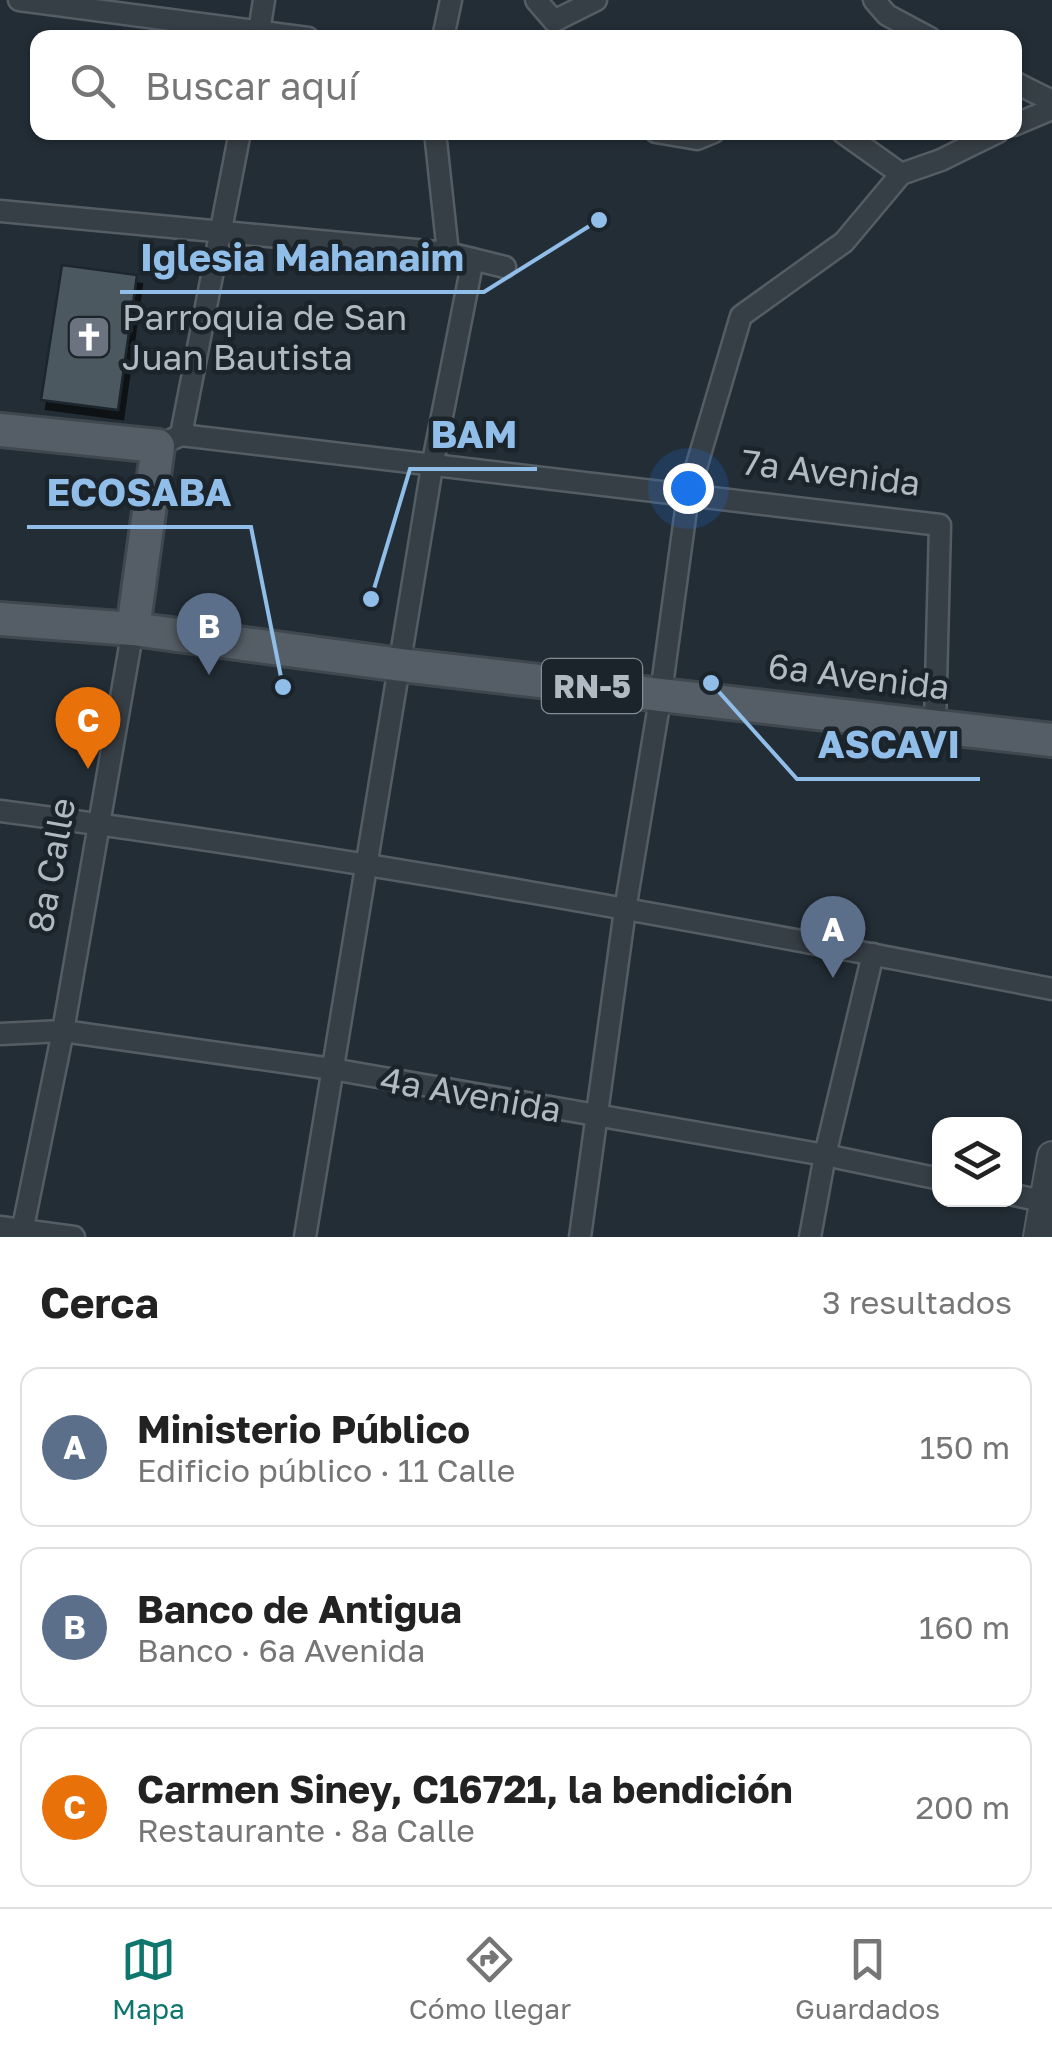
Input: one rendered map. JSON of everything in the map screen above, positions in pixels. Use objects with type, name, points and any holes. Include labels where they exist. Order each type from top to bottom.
[{"type":"main road","name":"7a Avenida","points":[[0,430],[169,440]]},
{"type":"main road","name":"8a Calle","points":[[133,629],[169,440]]},
{"type":"main road","name":"6a Avenida","points":[[0,620],[133,629],[400,665],[1052,740]]},
{"type":"street","points":[[26,0],[232,30]]},
{"type":"street","points":[[260,30],[264,0]]},
{"type":"street","points":[[445,30],[451,0]]},
{"type":"street","points":[[536,0],[554,20],[596,0]]},
{"type":"street","points":[[874,0],[887,14],[916,30]]},
{"type":"street","points":[[1022,86],[1052,101]]},
{"type":"street","points":[[1022,122],[1052,109]]},
{"type":"street","points":[[169,440],[222,234],[239,140]]},
{"type":"street","points":[[436,140],[448,254]]},
{"type":"street","points":[[853,140],[901,174]]},
{"type":"street","points":[[580,1237],[688,495],[741,316],[844,242],[901,174],[982,140]]},
{"type":"street","points":[[0,211],[448,254],[505,267]]},
{"type":"street","points":[[305,1237],[432,467],[472,259]]},
{"type":"street","name":"7a Avenida","points":[[169,440],[940,525],[935,724]]},
{"type":"street","name":"8a Calle","points":[[21,1234],[64,1031],[133,629]]},
{"type":"street","points":[[0,811],[365,866],[1052,989]]},
{"type":"street","points":[[810,1237],[873,954]]},
{"type":"street","name":"4a Avenida","points":[[0,1034],[64,1031],[332,1069],[826,1155],[932,1178]]},
{"type":"street","points":[[1038,1237],[1049,1203],[1052,1156]]},
{"type":"street","points":[[1022,1197],[1049,1203]]},
{"type":"street","points":[[0,1227],[21,1234],[74,1237]]},
{"type":"building","name":"Parroquia de San Juan Bautista","points":[[62,265],[137,275],[118,410],[41,400]]},
{"type":"place","name":"Iglesia Mahanaim","points":[[599,220]]},
{"type":"place","name":"Parroquia de San Juan Bautista","points":[[89,337]]},
{"type":"place","name":"BAM","points":[[371,599]]},
{"type":"place","name":"Banco de Antigua","points":[[209,675]]},
{"type":"place","name":"ASCAVI","points":[[711,683]]},
{"type":"place","name":"ECOSABA","points":[[283,687]]},
{"type":"place","name":"Carmen Siney, C16721, la bendición","points":[[88,769]]},
{"type":"place","name":"Ministerio Público","points":[[833,978]]}]
